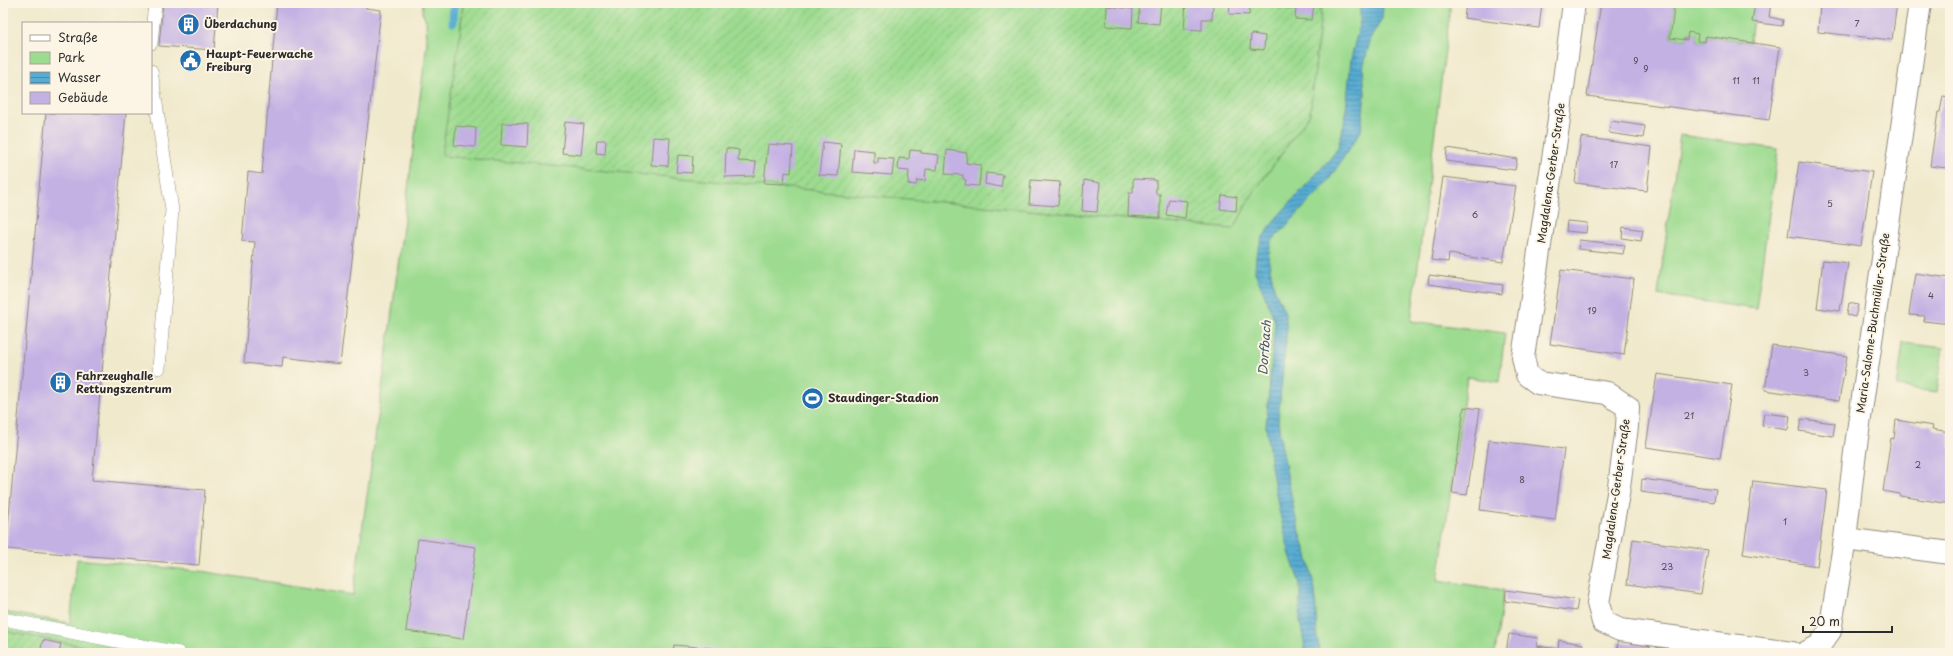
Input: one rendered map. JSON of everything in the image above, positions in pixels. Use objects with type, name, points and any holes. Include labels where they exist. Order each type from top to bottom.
[{"type":"street","name":"Magdalena-Gerber-Straße","points":[[1574,3],[1559,121],[1523,358],[1527,375],[1538,383],[1607,393],[1628,407],[1627,427],[1618,494],[1598,603],[1603,622],[1620,630],[1792,653]]},
{"type":"street","name":"Maria-Salome-Buchmüller-Straße","points":[[1845,538],[1855,452],[1920,3]]},
{"type":"street","points":[[1805,653],[1819,646],[1830,631],[1845,538],[1950,553]]},
{"type":"lane","points":[[152,33],[155,3]]},
{"type":"lane","points":[[152,78],[172,210],[160,368]]},
{"type":"lane","points":[[3,619],[179,653]]},
{"type":"green space","name":"Staudinger-Stadion","points":[[423,3],[463,3],[460,36],[493,160],[1234,229],[1249,199],[1310,114],[1322,3],[1451,3],[1411,321],[1505,333],[1499,382],[1467,377],[1438,580],[1504,590],[1495,653],[117,653],[3,631],[3,612],[70,623],[77,559],[200,571],[353,595],[381,396],[427,43],[426,20],[422,13]]},
{"type":"green space","points":[[463,3],[1322,3],[1310,114],[1249,199],[1234,229],[443,156],[442,152],[460,36]]},
{"type":"green space","points":[[1675,3],[1755,3],[1750,42],[1706,36],[1705,42],[1697,41],[1698,34],[1688,32],[1687,40],[1670,38]]},
{"type":"green space","points":[[1680,135],[1778,149],[1756,309],[1658,295]]},
{"type":"green space","points":[[1903,343],[1943,348],[1937,392],[1897,387]]},
{"type":"green space","points":[[3,631],[117,653],[3,653]]},
{"type":"water","points":[[1360,3],[1381,3],[1383,7],[1382,19],[1371,37],[1363,68],[1365,94],[1361,131],[1326,184],[1271,242],[1268,258],[1274,288],[1285,313],[1287,329],[1278,420],[1281,443],[1295,515],[1307,555],[1315,590],[1317,636],[1320,653],[1306,653],[1300,621],[1300,584],[1290,555],[1279,510],[1271,466],[1266,426],[1275,321],[1255,272],[1256,256],[1262,238],[1278,216],[1338,148],[1345,120],[1351,59],[1360,22]]},
{"type":"building","name":"Überdachung","points":[[163,3],[218,3],[214,50],[159,46]]},
{"type":"building","points":[[277,3],[367,3],[366,8],[381,10],[340,364],[283,357],[282,367],[244,363],[255,242],[242,241],[248,172],[262,174]]},
{"type":"building","points":[[714,3],[730,3],[730,6]]},
{"type":"building","points":[[934,3],[948,3],[948,5]]},
{"type":"building","points":[[1015,3],[1041,3],[1041,7]]},
{"type":"building","points":[[1140,3],[1161,3],[1159,24],[1138,22]]},
{"type":"building","points":[[1186,3],[1213,3],[1212,19],[1202,19],[1202,30],[1184,29]]},
{"type":"building","points":[[1230,3],[1250,3],[1249,15],[1229,14]]},
{"type":"building","points":[[1277,3],[1314,3],[1312,20],[1295,19],[1296,9],[1277,7]]},
{"type":"building","points":[[1466,3],[1542,3],[1539,28],[1464,18]]},
{"type":"building","points":[[1601,3],[1675,3],[1670,38],[1687,40],[1688,32],[1698,34],[1697,41],[1705,42],[1706,36],[1780,47],[1769,120],[1587,96]]},
{"type":"building","points":[[1755,3],[1771,3],[1769,17],[1783,20],[1782,26],[1752,22]]},
{"type":"building","points":[[1820,3],[1897,3],[1892,40],[1818,32]]},
{"type":"building","points":[[1107,6],[1133,9],[1132,28],[1106,26]]},
{"type":"building","points":[[1251,34],[1265,36],[1264,50],[1250,49]]},
{"type":"building","points":[[1943,96],[1950,97],[1950,171],[1947,171],[1947,168],[1930,166],[1938,112],[1940,112]]},
{"type":"building","name":"Fahrzeughalle Rettungszentrum","points":[[46,114],[126,114],[92,480],[205,490],[199,565],[6,549]]},
{"type":"building","points":[[1611,121],[1645,126],[1643,138],[1609,133]]},
{"type":"building","points":[[565,122],[584,124],[581,155],[562,153]]},
{"type":"building","points":[[502,123],[528,124],[527,147],[501,145]]},
{"type":"building","points":[[456,126],[476,128],[475,147],[454,145]]},
{"type":"building","points":[[653,137],[670,138],[668,166],[651,165]]},
{"type":"building","points":[[1581,137],[1652,147],[1647,191],[1575,183]]},
{"type":"building","points":[[597,140],[606,140],[605,154],[596,153]]},
{"type":"building","points":[[823,142],[841,144],[838,176],[819,175]]},
{"type":"building","points":[[768,144],[793,146],[791,173],[785,172],[784,184],[764,183]]},
{"type":"building","points":[[726,148],[739,150],[738,161],[756,162],[754,176],[725,177]]},
{"type":"building","points":[[1447,148],[1517,159],[1515,170],[1446,161]]},
{"type":"building","points":[[854,149],[874,151],[874,163],[878,163],[878,158],[894,159],[892,175],[852,172]]},
{"type":"building","points":[[910,150],[939,155],[937,170],[926,169],[925,181],[917,180],[916,185],[908,184],[909,171],[898,170],[899,158],[909,159]]},
{"type":"building","points":[[947,150],[967,153],[966,163],[981,165],[979,186],[965,185],[966,180],[963,179],[963,175],[945,174]]},
{"type":"building","points":[[678,155],[693,156],[692,173],[676,172]]},
{"type":"building","points":[[1799,162],[1872,172],[1861,246],[1788,236]]},
{"type":"building","points":[[986,173],[1003,175],[1001,187],[985,184]]},
{"type":"building","points":[[1443,177],[1516,186],[1503,262],[1449,254],[1448,262],[1431,260]]},
{"type":"building","points":[[1133,179],[1156,180],[1156,194],[1160,194],[1160,218],[1128,216],[1129,193],[1133,193]]},
{"type":"building","points":[[1031,180],[1060,182],[1058,206],[1029,204]]},
{"type":"building","points":[[1084,180],[1100,183],[1097,212],[1082,211]]},
{"type":"building","points":[[1222,195],[1237,197],[1236,211],[1220,209]]},
{"type":"building","points":[[1169,199],[1187,201],[1185,218],[1166,215]]},
{"type":"building","points":[[1567,221],[1587,223],[1586,233],[1566,231]]},
{"type":"building","points":[[1623,227],[1643,230],[1641,241],[1622,238]]},
{"type":"building","points":[[1579,240],[1625,245],[1623,254],[1578,249]]},
{"type":"building","points":[[1823,260],[1848,263],[1840,311],[1817,308]]},
{"type":"building","points":[[1561,270],[1634,279],[1624,355],[1550,344]]},
{"type":"building","points":[[1915,273],[1950,278],[1950,324],[1924,321],[1925,316],[1909,315]]},
{"type":"building","points":[[1429,275],[1503,285],[1502,294],[1428,284]]},
{"type":"building","points":[[1849,303],[1858,305],[1855,317],[1847,315]]},
{"type":"building","points":[[1772,345],[1847,356],[1839,401],[1765,390]]},
{"type":"building","points":[[1657,374],[1732,385],[1720,458],[1646,447]]},
{"type":"building","points":[[1464,407],[1480,409],[1467,495],[1452,493]]},
{"type":"building","points":[[1764,413],[1790,416],[1788,430],[1762,426]]},
{"type":"building","points":[[1801,419],[1835,423],[1833,436],[1799,431]]},
{"type":"building","points":[[1896,420],[1933,426],[1932,429],[1950,432],[1950,504],[1900,496],[1900,494],[1883,491],[1891,438],[1894,439]]},
{"type":"building","points":[[1489,440],[1564,449],[1555,520],[1480,510]]},
{"type":"building","points":[[1642,479],[1716,489],[1714,502],[1641,492]]},
{"type":"building","points":[[1753,481],[1827,490],[1817,566],[1743,554]]},
{"type":"building","points":[[418,539],[476,547],[463,639],[406,631]]},
{"type":"building","points":[[1633,539],[1708,550],[1701,594],[1627,584]]},
{"type":"building","points":[[1506,590],[1578,600],[1576,611],[1505,601]]},
{"type":"building","points":[[1509,634],[1538,638],[1537,646],[1558,649],[1559,640],[1583,644],[1582,653],[1506,653]]},
{"type":"building","points":[[43,640],[61,644],[59,653],[40,653]]},
{"type":"building","points":[[1618,641],[1650,646],[1649,653],[1617,651]]},
{"type":"building","points":[[674,645],[756,652],[756,653],[673,653]]},
{"type":"building","points":[[1657,647],[1692,651],[1692,653],[1656,653]]},
{"type":"waterway","points":[[453,22],[454,3]]},
{"type":"place","name":"Überdachung","points":[[189,24]]},
{"type":"place","name":"Haupt-Feuerwache Freiburg","points":[[191,60]]},
{"type":"place","name":"Fahrzeughalle Rettungszentrum","points":[[61,382]]},
{"type":"place","name":"Staudinger-Stadion","points":[[813,398]]},
{"type":"water label","name":"Dorfbach","points":[[1265,348]]}]
